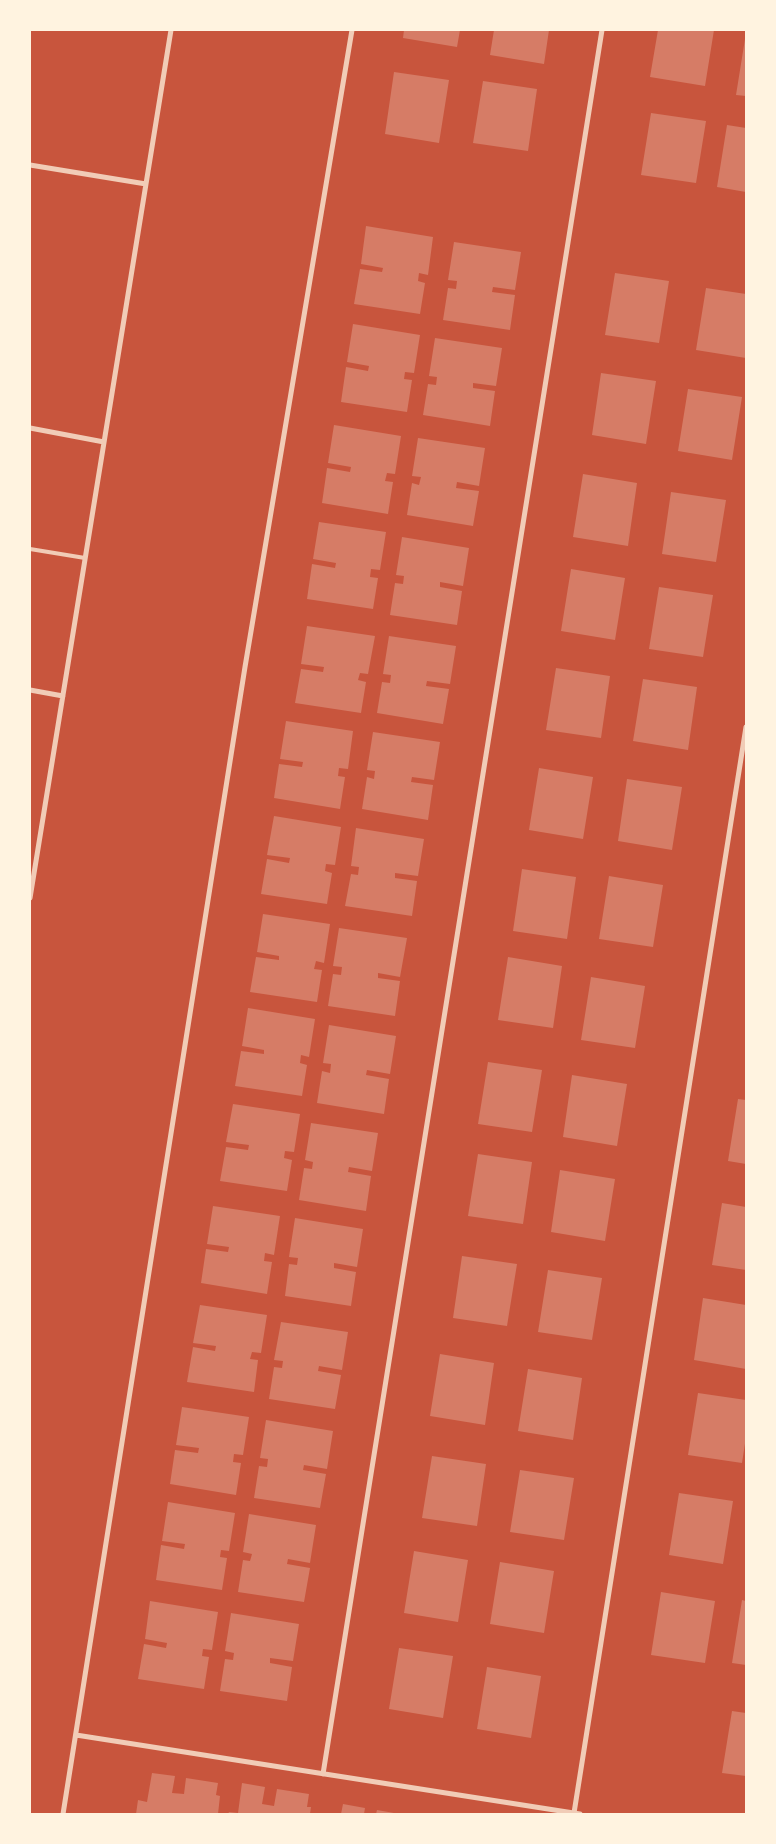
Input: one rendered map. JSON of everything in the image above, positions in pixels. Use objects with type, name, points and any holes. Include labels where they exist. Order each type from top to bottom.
[{"type":"street","points":[[30,898],[171,30]]},
{"type":"street","points":[[63,1814],[244,677],[352,30]]},
{"type":"street","points":[[324,1774],[602,30]]},
{"type":"street","points":[[30,165],[146,184]]},
{"type":"street","points":[[30,428],[104,442]]},
{"type":"street","points":[[30,690],[63,696]]},
{"type":"street","points":[[76,1735],[577,1814],[746,727]]},
{"type":"lane","points":[[30,549],[85,558]]},
{"type":"building","points":[[404,30],[460,30],[457,47],[403,38]]},
{"type":"building","points":[[494,30],[549,30],[544,64],[490,55]]},
{"type":"building","points":[[658,30],[714,30],[705,86],[650,77]]},
{"type":"building","points":[[746,39],[746,96],[736,95]]},
{"type":"building","points":[[394,72],[449,80],[439,143],[385,134]]},
{"type":"building","points":[[483,81],[537,89],[528,151],[473,143]]},
{"type":"building","points":[[651,113],[706,121],[696,183],[641,175]]},
{"type":"building","points":[[727,125],[746,128],[746,192],[717,187]]},
{"type":"building","points":[[366,226],[433,237],[428,275],[419,273],[418,281],[425,283],[420,314],[354,304],[360,269],[382,272],[383,268],[361,264]]},
{"type":"building","points":[[454,242],[521,252],[515,290],[493,287],[492,292],[515,295],[510,330],[443,320],[448,288],[456,289],[457,281],[448,280]]},
{"type":"building","points":[[615,273],[669,281],[659,343],[605,335]]},
{"type":"building","points":[[706,288],[746,294],[746,358],[696,350]]},
{"type":"building","points":[[353,324],[420,335],[414,373],[405,372],[404,379],[412,380],[407,412],[341,402],[346,367],[368,371],[369,366],[347,362]]},
{"type":"building","points":[[435,338],[502,348],[496,386],[473,383],[473,388],[495,391],[490,426],[423,415],[428,384],[436,385],[437,377],[429,376]]},
{"type":"building","points":[[601,373],[656,381],[646,444],[592,435]]},
{"type":"building","points":[[688,389],[742,397],[732,460],[678,451]]},
{"type":"building","points":[[334,425],[401,436],[395,474],[387,473],[385,481],[393,482],[388,514],[322,503],[327,468],[350,472],[351,467],[328,463]]},
{"type":"building","points":[[418,438],[485,448],[479,486],[457,482],[456,488],[479,491],[473,526],[407,515],[412,483],[419,485],[421,477],[412,476]]},
{"type":"building","points":[[583,474],[637,483],[628,546],[573,537]]},
{"type":"building","points":[[671,492],[726,500],[716,562],[662,554]]},
{"type":"building","points":[[319,522],[386,532],[380,570],[371,569],[370,577],[378,578],[373,609],[307,599],[312,564],[335,568],[336,563],[313,559]]},
{"type":"building","points":[[402,537],[469,548],[463,586],[440,582],[440,587],[462,591],[457,625],[390,615],[395,583],[403,584],[404,576],[396,575]]},
{"type":"building","points":[[571,569],[625,578],[615,640],[561,631]]},
{"type":"building","points":[[659,587],[713,595],[703,657],[649,649]]},
{"type":"building","points":[[307,626],[375,636],[368,674],[360,673],[358,680],[366,682],[361,713],[295,703],[301,669],[323,672],[324,667],[301,664]]},
{"type":"building","points":[[389,636],[456,646],[450,684],[427,681],[426,686],[449,689],[443,724],[377,713],[382,682],[390,683],[391,675],[383,674]]},
{"type":"building","points":[[556,668],[610,676],[601,738],[546,730]]},
{"type":"building","points":[[643,679],[697,687],[688,750],[633,741]]},
{"type":"building","points":[[286,721],[353,731],[348,769],[339,768],[338,776],[345,777],[340,809],[274,798],[279,764],[302,767],[303,762],[280,759]]},
{"type":"building","points":[[373,732],[440,742],[434,780],[412,777],[411,782],[433,785],[428,820],[362,809],[367,777],[374,779],[375,771],[367,770]]},
{"type":"building","points":[[539,768],[593,777],[583,839],[529,830]]},
{"type":"building","points":[[627,779],[682,787],[672,850],[618,841]]},
{"type":"building","points":[[274,816],[341,827],[335,865],[326,864],[325,871],[332,873],[327,904],[261,894],[267,859],[289,863],[290,858],[267,855]]},
{"type":"building","points":[[356,828],[424,839],[418,876],[395,873],[395,878],[417,881],[412,916],[345,906],[351,874],[358,875],[359,867],[351,866]]},
{"type":"building","points":[[522,869],[576,877],[567,939],[513,931]]},
{"type":"building","points":[[609,876],[663,885],[653,947],[599,939]]},
{"type":"building","points":[[263,914],[330,924],[324,963],[316,961],[314,969],[322,970],[317,1002],[250,992],[256,957],[279,960],[279,956],[257,952]]},
{"type":"building","points":[[339,928],[407,938],[400,977],[378,973],[378,978],[400,981],[395,1016],[328,1006],[333,974],[341,975],[342,967],[333,966]]},
{"type":"building","points":[[508,957],[562,966],[553,1028],[498,1020]]},
{"type":"building","points":[[591,977],[645,986],[635,1048],[581,1040]]},
{"type":"building","points":[[248,1008],[315,1019],[309,1057],[301,1055],[300,1063],[307,1065],[302,1096],[235,1086],[241,1051],[264,1054],[264,1050],[242,1046]]},
{"type":"building","points":[[329,1025],[396,1036],[390,1074],[367,1070],[366,1075],[389,1079],[384,1114],[317,1103],[322,1071],[330,1073],[331,1064],[323,1063]]},
{"type":"building","points":[[488,1062],[542,1070],[532,1132],[478,1124]]},
{"type":"building","points":[[572,1075],[627,1084],[617,1146],[563,1137]]},
{"type":"building","points":[[738,1099],[746,1100],[746,1164],[728,1161]]},
{"type":"building","points":[[233,1104],[300,1114],[294,1152],[285,1151],[284,1158],[292,1160],[287,1191],[220,1181],[226,1147],[248,1150],[249,1145],[226,1142]]},
{"type":"building","points":[[311,1123],[378,1133],[372,1171],[349,1167],[348,1172],[371,1176],[366,1211],[299,1200],[304,1168],[312,1169],[313,1162],[305,1160]]},
{"type":"building","points":[[478,1154],[532,1162],[523,1224],[468,1216]]},
{"type":"building","points":[[560,1170],[615,1179],[605,1241],[551,1232]]},
{"type":"building","points":[[722,1203],[746,1207],[746,1270],[712,1265]]},
{"type":"building","points":[[213,1206],[280,1216],[274,1255],[265,1253],[264,1261],[272,1262],[267,1294],[201,1283],[206,1249],[228,1252],[229,1247],[207,1244]]},
{"type":"building","points":[[295,1218],[363,1229],[357,1267],[334,1263],[334,1268],[356,1272],[351,1306],[285,1296],[289,1264],[297,1265],[298,1258],[289,1257]]},
{"type":"building","points":[[462,1256],[517,1264],[507,1326],[453,1318]]},
{"type":"building","points":[[548,1270],[602,1278],[592,1340],[538,1332]]},
{"type":"building","points":[[703,1298],[746,1305],[746,1369],[694,1360]]},
{"type":"building","points":[[200,1305],[267,1315],[261,1353],[252,1352],[250,1359],[258,1360],[254,1392],[187,1382],[193,1347],[215,1351],[216,1346],[193,1343]]},
{"type":"building","points":[[281,1322],[348,1332],[342,1370],[319,1366],[318,1371],[341,1375],[335,1409],[269,1399],[274,1367],[282,1368],[283,1361],[274,1360]]},
{"type":"building","points":[[440,1354],[494,1363],[485,1425],[430,1416]]},
{"type":"building","points":[[528,1369],[582,1378],[573,1440],[518,1431]]},
{"type":"building","points":[[698,1393],[746,1400],[746,1437],[742,1463],[688,1455]]},
{"type":"building","points":[[182,1407],[249,1417],[243,1455],[234,1454],[233,1462],[241,1463],[236,1495],[170,1484],[175,1450],[198,1453],[199,1448],[176,1445]]},
{"type":"building","points":[[266,1420],[333,1431],[327,1469],[304,1465],[303,1470],[326,1474],[320,1508],[254,1498],[259,1466],[267,1467],[268,1459],[260,1458]]},
{"type":"building","points":[[432,1456],[486,1464],[477,1526],[422,1518]]},
{"type":"building","points":[[520,1470],[574,1478],[564,1540],[510,1532]]},
{"type":"building","points":[[679,1493],[733,1501],[723,1564],[669,1555]]},
{"type":"building","points":[[168,1502],[235,1513],[229,1551],[221,1550],[220,1557],[227,1558],[222,1590],[156,1580],[161,1545],[184,1549],[185,1544],[162,1541]]},
{"type":"building","points":[[249,1514],[316,1525],[310,1563],[288,1559],[287,1564],[310,1568],[304,1602],[238,1592],[243,1560],[250,1561],[252,1554],[243,1552]]},
{"type":"building","points":[[414,1551],[468,1560],[458,1622],[404,1613]]},
{"type":"building","points":[[500,1562],[554,1571],[544,1633],[490,1624]]},
{"type":"building","points":[[661,1592],[715,1601],[705,1663],[651,1655]]},
{"type":"building","points":[[742,1600],[746,1601],[746,1665],[732,1663]]},
{"type":"building","points":[[150,1601],[218,1612],[212,1650],[203,1649],[202,1656],[209,1657],[204,1689],[138,1679],[144,1644],[166,1648],[167,1643],[145,1639]]},
{"type":"building","points":[[231,1613],[299,1624],[293,1661],[270,1658],[270,1663],[292,1667],[287,1701],[220,1691],[225,1659],[233,1660],[234,1653],[225,1651]]},
{"type":"building","points":[[399,1648],[453,1656],[443,1718],[389,1709]]},
{"type":"building","points":[[487,1667],[541,1676],[531,1738],[477,1729]]},
{"type":"building","points":[[732,1711],[746,1713],[746,1776],[722,1773]]},
{"type":"building","points":[[152,1773],[175,1776],[172,1793],[184,1794],[186,1778],[218,1783],[216,1795],[220,1796],[218,1814],[136,1814],[138,1800],[147,1802]]},
{"type":"building","points":[[242,1783],[265,1787],[262,1804],[274,1806],[277,1789],[309,1794],[307,1807],[311,1807],[310,1814],[228,1814],[229,1812],[238,1813]]},
{"type":"building","points":[[343,1804],[365,1808],[364,1814],[341,1814]]},
{"type":"building","points":[[377,1810],[394,1813],[394,1814],[376,1814]]}]
